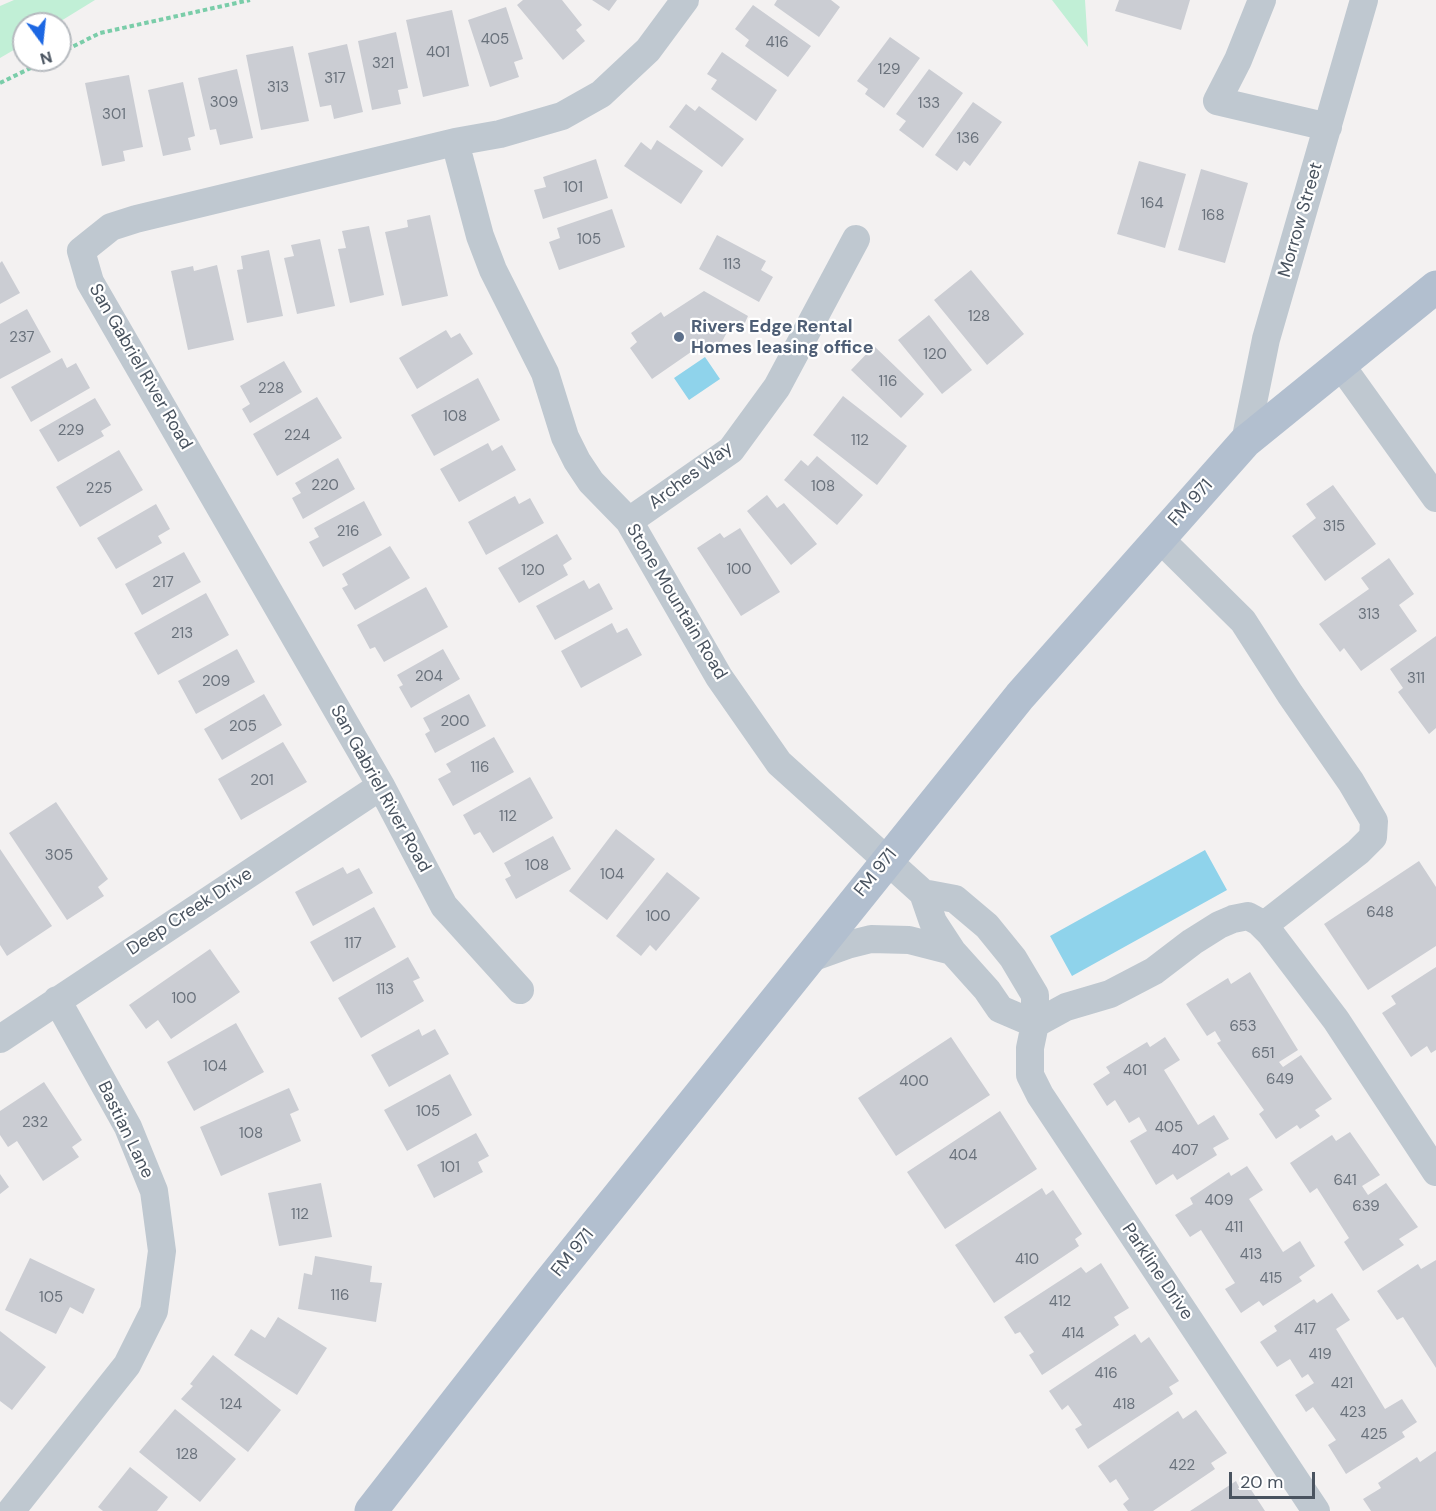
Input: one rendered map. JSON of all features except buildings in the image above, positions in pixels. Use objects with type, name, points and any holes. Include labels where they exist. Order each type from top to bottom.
[{"type":"main road","name":"FM 971","points":[[371,1511],[548,1284],[1020,696],[1245,442],[1436,287]]},
{"type":"street","name":"San Gabriel River Road","points":[[520,990],[444,906],[381,786],[90,282],[81,250],[111,226],[456,142],[500,134],[562,116],[601,94],[648,50],[685,0]]},
{"type":"street","points":[[1262,0],[1238,60],[1217,102],[1328,128]]},
{"type":"street","name":"Morrow Street","points":[[1245,442],[1266,339],[1364,0]]},
{"type":"street","name":"Stone Mountain Road","points":[[456,142],[480,236],[493,270],[545,373],[564,437],[591,482],[629,521],[719,677],[779,763],[887,860]]},
{"type":"street","name":"Arches Way","points":[[629,521],[731,450],[777,387],[856,239]]},
{"type":"street","points":[[1340,364],[1436,498]]},
{"type":"street","points":[[1159,538],[1243,621],[1351,782],[1374,821],[1373,837],[1358,852],[1263,926]]},
{"type":"street","name":"Deep Creek Drive","points":[[0,1039],[381,786]]},
{"type":"street","name":"Parkline Drive","points":[[887,860],[923,892],[955,899],[987,926],[1012,958],[1035,995],[1035,1024],[1030,1048],[1030,1075],[1040,1095],[1316,1511]]},
{"type":"street","name":"Parkline Drive","points":[[923,892],[933,922],[952,951],[987,990],[1000,1009],[1035,1024]]},
{"type":"street","points":[[1035,1024],[1066,1006],[1110,994],[1154,971],[1219,925],[1248,916],[1263,926],[1336,1020],[1436,1172]]},
{"type":"street","points":[[808,958],[871,939],[909,940],[952,951]]},
{"type":"street","name":"Bastian Lane","points":[[12,1511],[127,1365],[154,1311],[162,1251],[154,1191],[128,1127],[57,1000]]},
{"type":"path","points":[[221,0],[223,6]]},
{"type":"path","points":[[72,47],[100,33],[250,0]]},
{"type":"path","points":[[0,83],[22,72]]},
{"type":"green space","points":[[14,0],[95,0],[72,14],[72,12],[12,12],[12,51],[0,58],[0,6]]},
{"type":"green space","points":[[1052,0],[1085,0],[1088,47]]},
{"type":"water","points":[[705,357],[720,379],[689,400],[674,378]]},
{"type":"water","points":[[1205,850],[1227,890],[1072,976],[1050,936]]},
{"type":"place","name":"Rivers Edge Rental Homes leasing office","points":[[679,337]]}]
